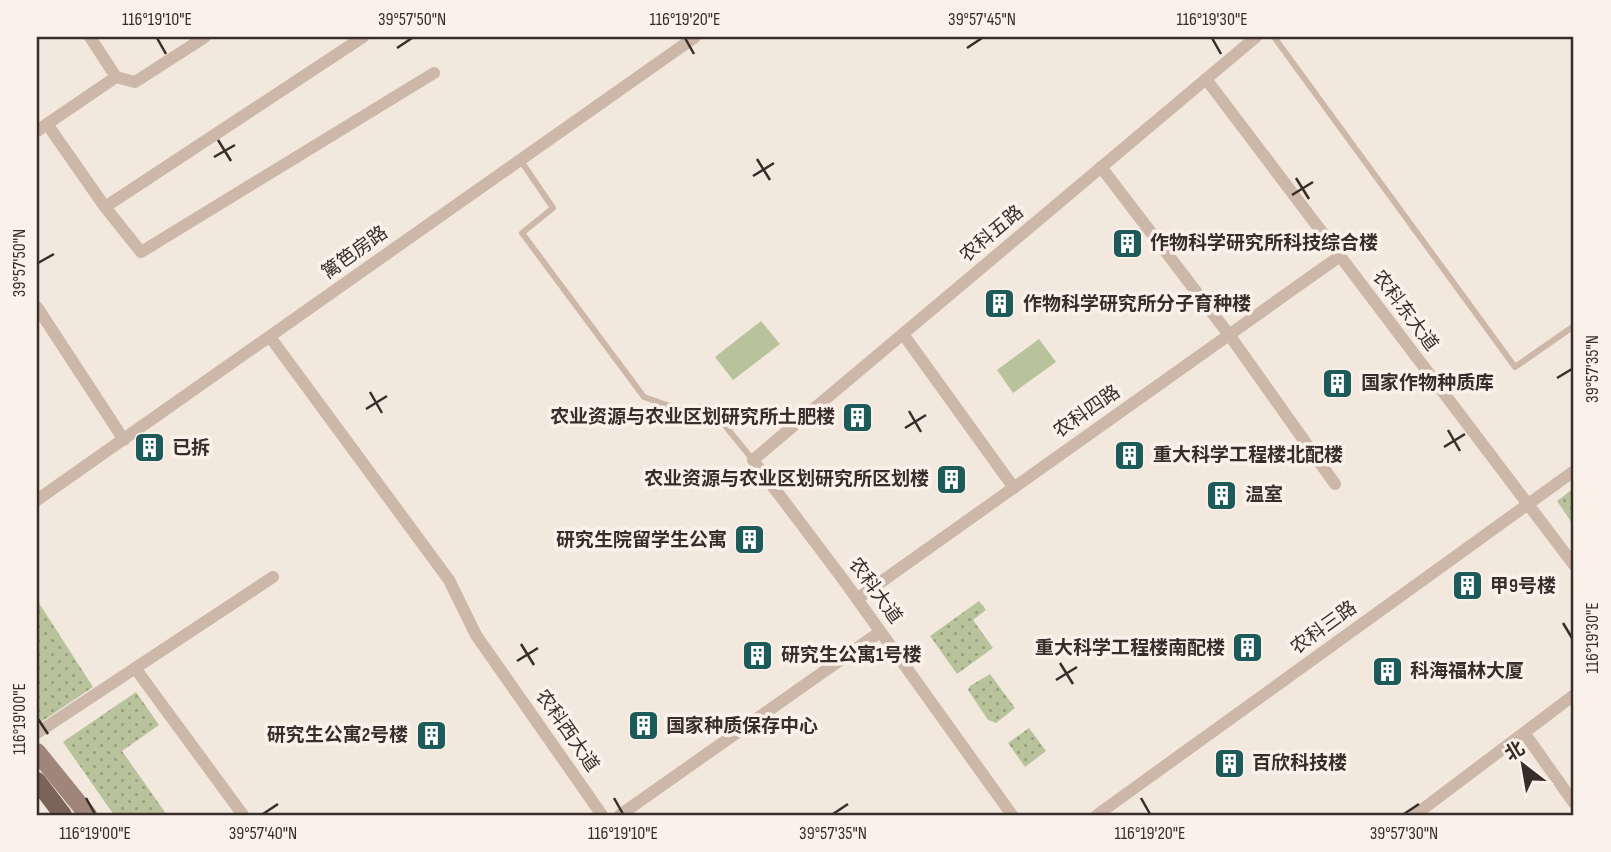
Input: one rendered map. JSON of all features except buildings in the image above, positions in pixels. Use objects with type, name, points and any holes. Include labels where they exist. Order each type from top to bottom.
[{"type":"main road","points":[[37,781],[63,815]]},
{"type":"street","points":[[90,37],[117,77],[135,82],[205,37]]},
{"type":"street","points":[[106,207],[363,37]]},
{"type":"street","name":"篱笆房路","points":[[37,500],[695,37]]},
{"type":"street","name":"农科五路","points":[[753,460],[1256,37]]},
{"type":"street","points":[[117,77],[42,128],[141,251],[434,73]]},
{"type":"street","name":"农科东大道","points":[[1206,79],[1574,565]]},
{"type":"street","points":[[1101,167],[1230,336],[1335,484]]},
{"type":"street","name":"农科四路","points":[[857,599],[1340,256]]},
{"type":"street","points":[[37,307],[124,440]]},
{"type":"street","points":[[902,334],[1014,488]]},
{"type":"street","name":"农科西大道","points":[[270,337],[449,580],[476,635],[602,815]]},
{"type":"street","name":"农科大道","points":[[753,460],[1012,815]]},
{"type":"street","name":"农科三路","points":[[1097,815],[1574,471]]},
{"type":"street","points":[[37,733],[273,577]]},
{"type":"street","points":[[620,815],[880,632]]},
{"type":"street","points":[[135,668],[243,815]]},
{"type":"street","points":[[1415,815],[1574,695]]},
{"type":"street","points":[[1525,734],[1574,803]]},
{"type":"street","points":[[37,752],[89,815]]},
{"type":"lane","points":[[1274,37],[1514,367],[1574,326]]},
{"type":"lane","points":[[519,159],[554,208],[522,233],[644,397],[681,410],[709,406],[753,460]]},
{"type":"green space","points":[[761,321],[780,344],[733,380],[715,357]]},
{"type":"green space","points":[[1039,339],[1056,362],[1013,393],[997,370]]},
{"type":"green space","points":[[1574,488],[1574,526],[1557,501]]},
{"type":"green space","points":[[37,600],[93,687],[41,722],[37,717]]},
{"type":"green space","points":[[979,601],[986,610],[973,620],[993,648],[957,674],[930,636]]},
{"type":"green space","points":[[990,674],[1015,708],[996,723],[988,720],[968,690]]},
{"type":"green space","points":[[136,692],[159,725],[122,751],[167,815],[114,815],[63,742]]},
{"type":"green space","points":[[1029,728],[1046,751],[1025,767],[1008,743]]},
{"type":"place","name":"作物科学研究所科技综合楼","points":[[1127,243]]},
{"type":"place","name":"作物科学研究所分子育种楼","points":[[1000,304]]},
{"type":"place","name":"国家作物种质库","points":[[1338,383]]},
{"type":"place","name":"农业资源与农业区划研究所土肥楼","points":[[858,417]]},
{"type":"place","name":"已拆","points":[[149,448]]},
{"type":"place","name":"重大科学工程楼北配楼","points":[[1130,455]]},
{"type":"place","name":"农业资源与农业区划研究所区划楼","points":[[952,479]]},
{"type":"place","name":"温室","points":[[1222,495]]},
{"type":"place","name":"研究生院留学生公寓","points":[[750,540]]},
{"type":"place","name":"甲9号楼","points":[[1467,586]]},
{"type":"place","name":"重大科学工程楼南配楼","points":[[1248,648]]},
{"type":"place","name":"研究生公寓1号楼","points":[[758,655]]},
{"type":"place","name":"科海福林大厦","points":[[1387,671]]},
{"type":"place","name":"国家种质保存中心","points":[[643,726]]},
{"type":"place","name":"研究生公寓2号楼","points":[[431,735]]},
{"type":"place","name":"百欣科技楼","points":[[1229,763]]}]
